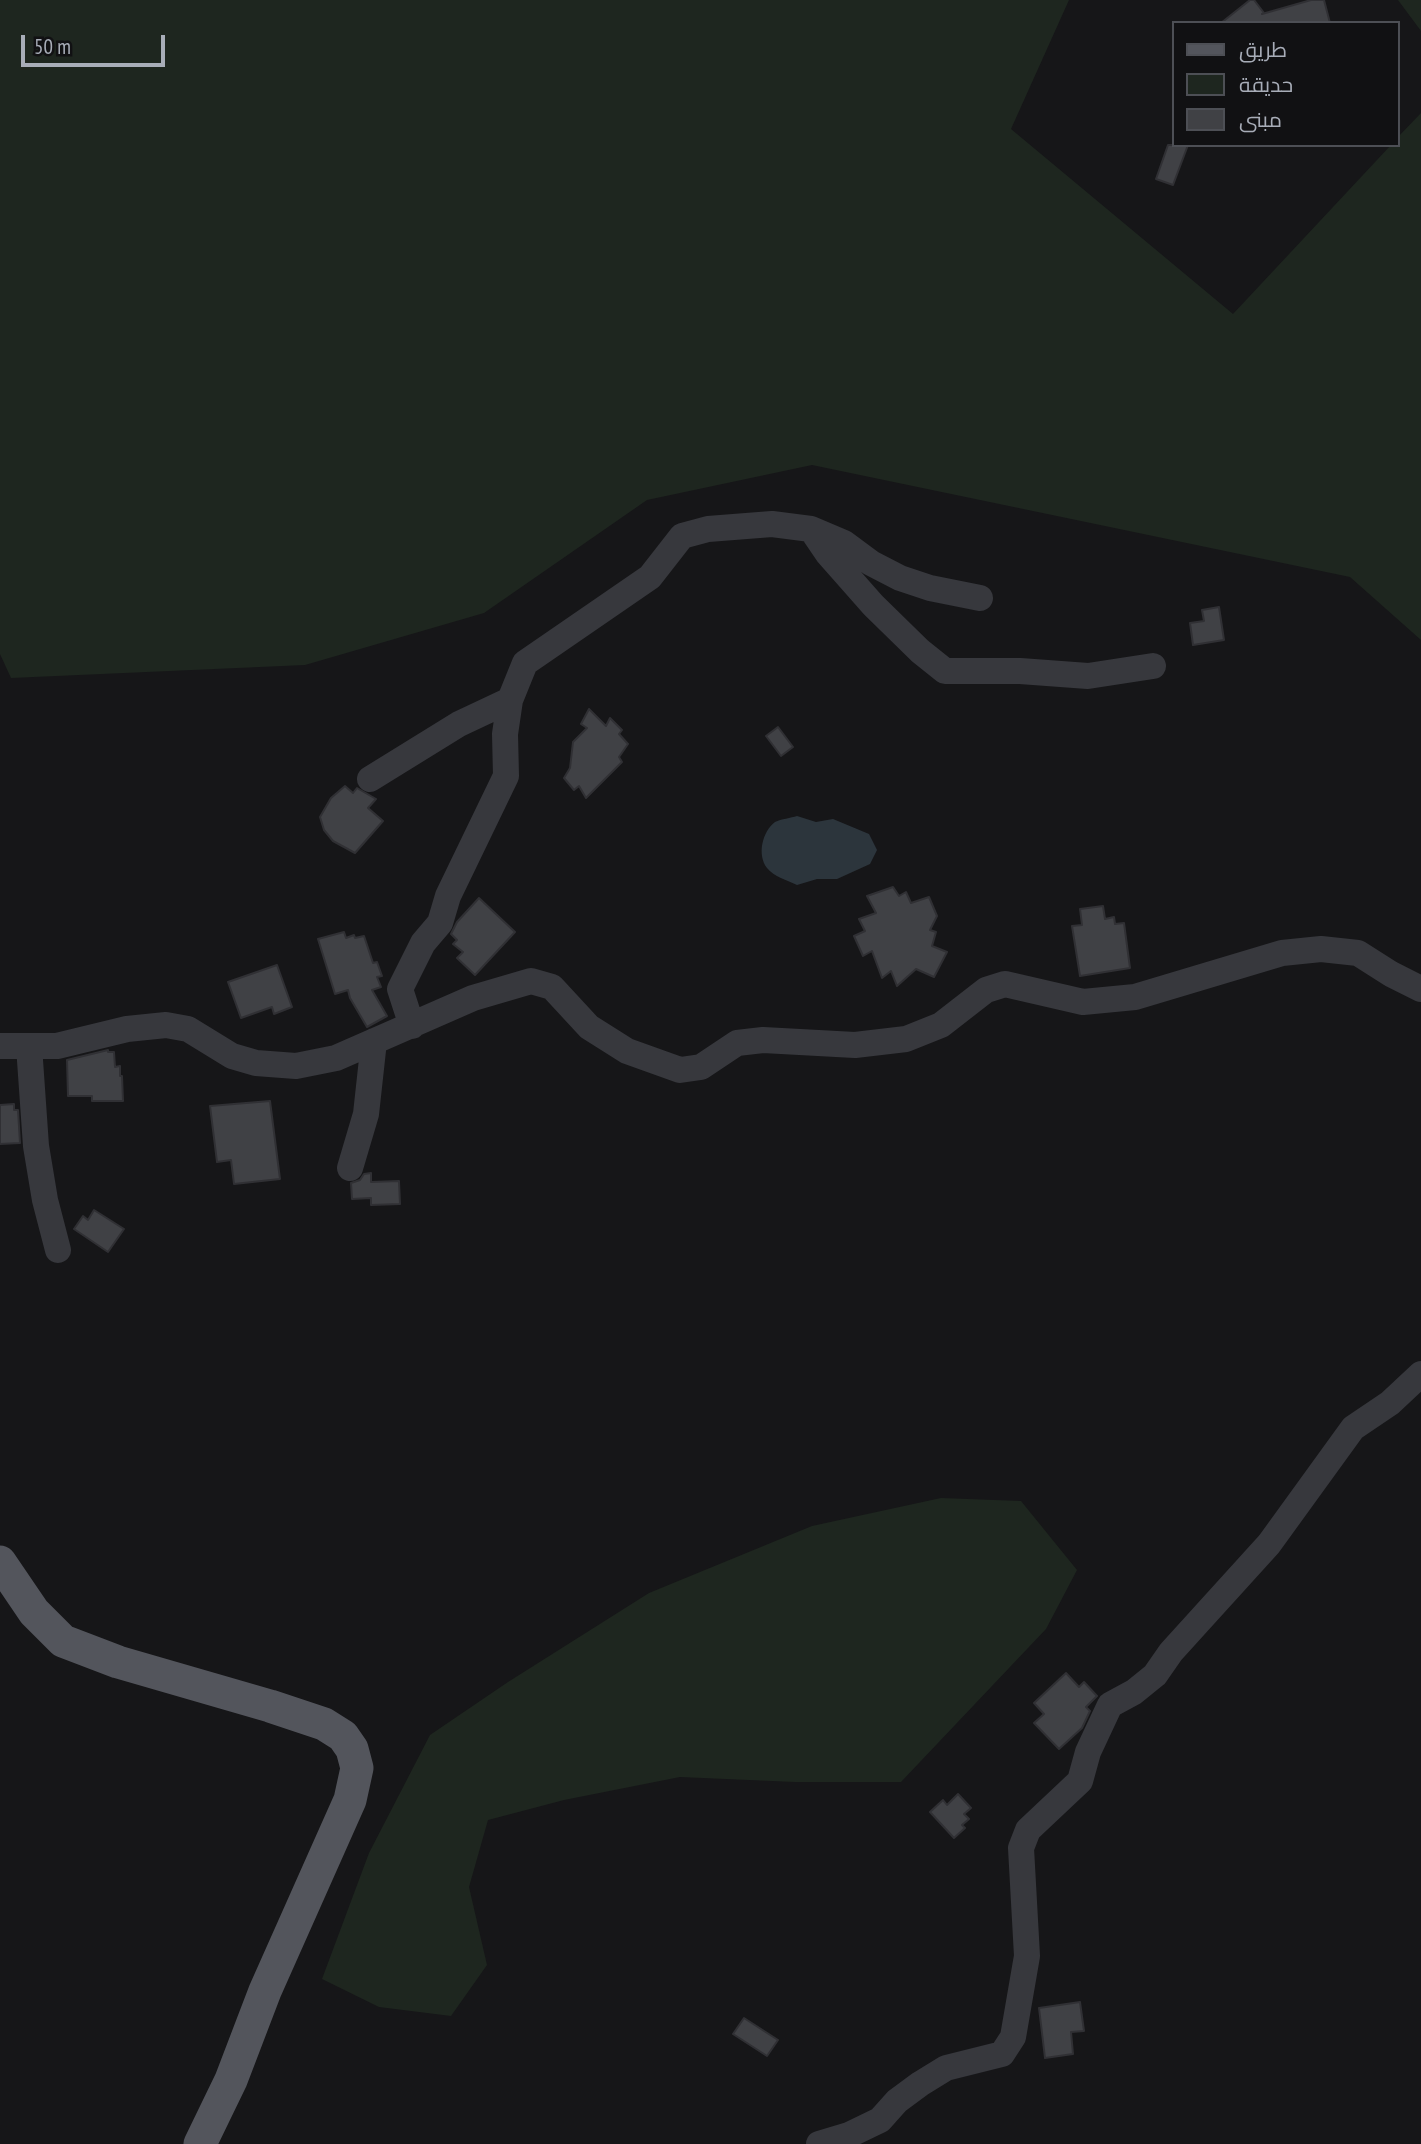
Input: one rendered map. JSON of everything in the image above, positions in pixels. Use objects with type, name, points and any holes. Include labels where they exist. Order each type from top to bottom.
[{"type":"main road","points":[[0,1562],[34,1612],[63,1640],[118,1662],[324,1724],[343,1735],[352,1749],[357,1768],[350,1800],[270,1978],[231,2080],[200,2144]]},
{"type":"street","points":[[412,1026],[400,989],[423,943],[440,923],[448,896],[506,776],[505,734],[510,700],[524,663],[650,577],[682,536],[708,529],[772,524],[811,529],[844,543],[872,563],[900,578],[930,588],[980,598]]},
{"type":"street","points":[[811,529],[828,554],[873,606],[920,652],[945,671],[1020,671],[1088,676],[1153,666]]},
{"type":"street","points":[[370,779],[458,724],[510,700]]},
{"type":"street","points":[[0,1046],[57,1046],[127,1029],[166,1025],[188,1029],[232,1056],[256,1063],[296,1066],[336,1058],[473,998],[531,981],[552,987],[589,1027],[627,1051],[680,1070],[701,1067],[737,1043],[763,1040],[855,1045],[906,1038],[941,1025],[986,990],[1005,984],[1083,1002],[1135,997],[1282,953],[1308,950],[1358,953],[1421,989]]},
{"type":"street","points":[[350,1168],[366,1114],[374,1041]]},
{"type":"street","points":[[29,1046],[36,1146],[45,1200],[58,1250]]},
{"type":"street","points":[[819,2144],[849,2135],[880,2120],[897,2101],[946,2068],[1002,2054],[1013,2038],[1027,1956],[1021,1848],[1028,1830],[1080,1781],[1088,1752],[1110,1705],[1134,1692],[1155,1675],[1171,1652],[1269,1544],[1353,1428],[1390,1403],[1421,1374]]},
{"type":"green space","points":[[0,0],[1069,0],[1011,129],[1233,314],[1389,147],[1400,147],[1400,135],[1421,113],[1421,640],[1350,577],[812,465],[647,500],[484,613],[305,665],[11,678],[0,654]]},
{"type":"green space","points":[[1398,0],[1421,0],[1421,31]]},
{"type":"green space","points":[[941,1498],[1021,1501],[1077,1570],[1046,1629],[901,1782],[795,1782],[680,1777],[564,1800],[488,1820],[469,1887],[487,1965],[451,2016],[379,2007],[322,1979],[369,1853],[430,1735],[649,1593],[812,1526]]},
{"type":"shaded area","points":[[797,816],[816,822],[833,819],[869,834],[877,850],[870,864],[837,879],[817,879],[797,885],[773,874],[762,857],[764,838],[775,822]]},
{"type":"building","points":[[1250,0],[1254,0],[1264,13],[1262,14],[1311,0],[1324,0],[1329,21],[1224,21]]},
{"type":"building","points":[[1168,145],[1187,147],[1173,185],[1156,179]]},
{"type":"building","points":[[1219,607],[1224,640],[1193,645],[1190,623],[1204,621],[1202,610]]},
{"type":"building","points":[[589,709],[606,726],[610,718],[622,730],[619,734],[628,744],[619,757],[622,762],[586,798],[579,786],[574,790],[564,778],[570,768],[573,742],[587,728],[581,724]]},
{"type":"building","points":[[778,727],[793,747],[781,756],[766,736]]},
{"type":"building","points":[[345,786],[353,793],[357,788],[376,799],[368,808],[383,821],[355,853],[333,841],[324,830],[320,817],[331,798]]},
{"type":"building","points":[[893,887],[899,896],[906,892],[911,903],[929,897],[937,916],[930,930],[936,932],[932,946],[947,952],[934,977],[916,969],[897,986],[891,971],[882,978],[872,951],[863,956],[854,936],[865,931],[859,919],[876,913],[867,896]]},
{"type":"building","points":[[479,898],[515,932],[475,975],[457,958],[463,952],[453,944],[457,940],[451,934],[457,922]]},
{"type":"building","points":[[1103,906],[1105,919],[1114,917],[1115,924],[1124,923],[1130,968],[1080,976],[1072,926],[1082,925],[1080,909]]},
{"type":"building","points":[[344,932],[346,938],[364,936],[373,963],[377,962],[382,976],[377,977],[381,987],[372,990],[387,1016],[367,1027],[348,990],[335,994],[318,939]]},
{"type":"building","points":[[277,965],[292,1007],[274,1014],[272,1007],[241,1018],[228,982]]},
{"type":"building","points":[[108,1050],[114,1052],[115,1067],[120,1066],[123,1101],[92,1101],[92,1096],[68,1096],[67,1060]]},
{"type":"building","points":[[270,1101],[280,1179],[234,1184],[231,1160],[217,1162],[210,1106]]},
{"type":"building","points":[[14,1104],[14,1110],[18,1110],[20,1143],[0,1144],[0,1105]]},
{"type":"building","points":[[371,1173],[371,1182],[399,1181],[400,1204],[371,1205],[371,1198],[352,1199],[351,1183],[360,1180],[364,1174]]},
{"type":"building","points":[[94,1210],[124,1229],[108,1252],[74,1229],[83,1216],[88,1220]]},
{"type":"building","points":[[1066,1673],[1079,1687],[1084,1682],[1097,1696],[1086,1707],[1090,1711],[1082,1728],[1059,1749],[1034,1723],[1044,1714],[1034,1703]]},
{"type":"building","points":[[958,1794],[971,1808],[964,1814],[969,1819],[962,1825],[965,1828],[954,1838],[930,1812],[943,1800],[947,1805]]},
{"type":"building","points":[[1080,2002],[1084,2031],[1071,2032],[1073,2054],[1045,2058],[1039,2008]]},
{"type":"building","points":[[744,2018],[778,2040],[767,2056],[733,2034]]}]
